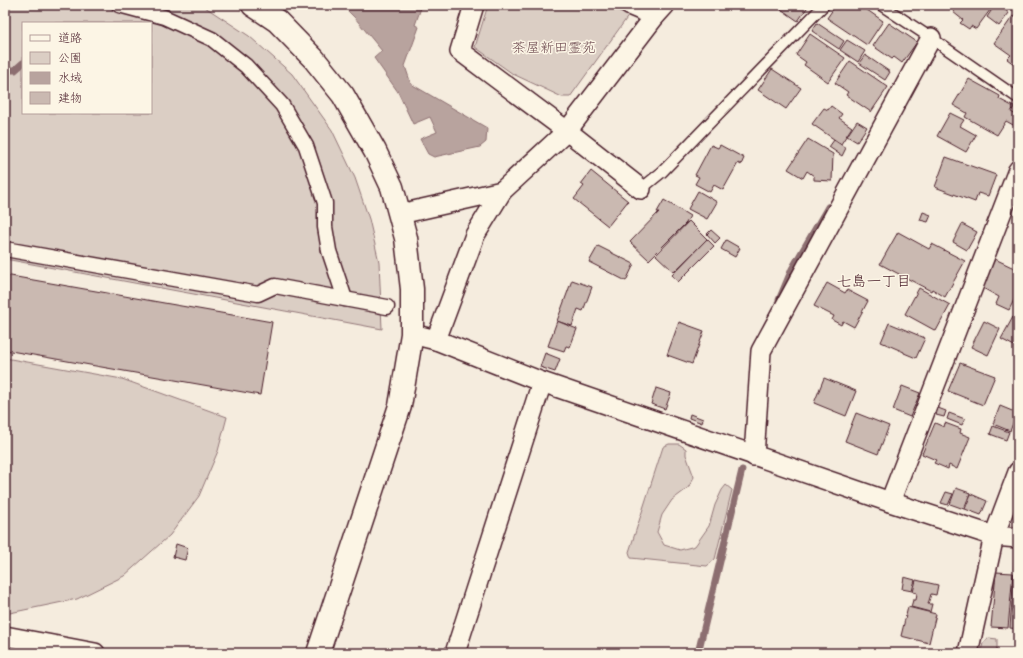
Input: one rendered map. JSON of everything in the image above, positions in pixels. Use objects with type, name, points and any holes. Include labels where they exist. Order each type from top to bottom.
[{"type":"street","points":[[119,5],[164,17],[212,39],[246,66],[282,105],[306,146],[325,204],[329,251],[345,299]]},
{"type":"street","points":[[253,5],[277,21],[314,59],[343,95],[375,151],[392,187],[400,214],[406,238],[412,289],[412,334],[400,406],[318,653]]},
{"type":"street","points":[[474,5],[460,51],[567,131],[641,189]]},
{"type":"street","points":[[436,340],[475,235],[502,192],[567,131],[660,11],[629,5]]},
{"type":"street","points":[[754,456],[761,351],[931,38]]},
{"type":"street","points":[[890,502],[1018,170]]},
{"type":"street","points":[[400,214],[502,192]]},
{"type":"street","points":[[5,249],[258,294],[275,286],[388,307]]},
{"type":"street","points":[[412,334],[436,340],[542,382],[890,502],[994,536],[1018,538]]},
{"type":"street","points":[[455,653],[542,382]]},
{"type":"street","points":[[968,653],[994,536],[1018,472]]},
{"type":"street","points":[[5,636],[95,653]]},
{"type":"lane","points":[[641,189],[662,172],[824,5]]},
{"type":"lane","points":[[881,5],[1018,98]]},
{"type":"green space","points":[[5,5],[202,5],[249,36],[292,74],[332,130],[355,178],[369,219],[379,262],[382,329],[5,259]]},
{"type":"green space","name":"茶屋新田霊苑","points":[[488,5],[605,5],[629,15],[570,97],[562,97],[513,74],[475,47]]},
{"type":"green space","points":[[5,358],[122,379],[227,417],[218,451],[199,496],[170,535],[124,576],[77,599],[5,614]]},
{"type":"green space","points":[[669,444],[679,444],[686,449],[686,455],[694,477],[688,488],[672,500],[662,515],[657,532],[664,545],[680,550],[695,546],[709,526],[715,505],[722,490],[726,485],[732,490],[715,559],[707,566],[631,558],[629,552],[663,447]]},
{"type":"green space","points":[[989,638],[997,639],[995,653],[981,653],[983,643]]},
{"type":"water","points":[[342,5],[422,5],[415,25],[419,27],[405,66],[411,84],[487,128],[486,142],[480,147],[434,157],[428,154],[420,139],[437,132],[430,117],[413,124],[398,92],[374,58],[382,51],[355,18]]},
{"type":"building","points":[[779,5],[809,5],[798,21],[778,7]]},
{"type":"building","points":[[836,5],[860,5],[883,21],[867,45],[827,18]]},
{"type":"building","points":[[958,5],[993,6],[976,29],[971,26],[969,29],[960,23],[963,20],[953,12]]},
{"type":"building","points":[[995,5],[998,5],[1009,13],[999,26],[987,17]]},
{"type":"building","points":[[1013,16],[1018,20],[1018,67],[1007,59],[1011,55],[994,43]]},
{"type":"building","points":[[817,23],[844,41],[839,49],[812,31]]},
{"type":"building","points":[[889,23],[917,42],[902,63],[894,57],[892,59],[873,46]]},
{"type":"building","points":[[810,34],[845,58],[828,82],[804,65],[806,62],[796,55]]},
{"type":"building","points":[[847,40],[865,51],[858,62],[840,50]]},
{"type":"building","points":[[865,55],[890,72],[885,80],[859,63]]},
{"type":"building","points":[[850,61],[888,87],[871,112],[846,95],[848,92],[835,83]]},
{"type":"building","points":[[772,69],[801,88],[786,109],[758,90]]},
{"type":"building","points":[[969,79],[1000,96],[999,99],[1014,107],[1011,112],[1018,116],[1015,126],[1006,121],[997,135],[965,117],[967,113],[953,105]]},
{"type":"building","points":[[831,106],[842,114],[839,118],[852,127],[841,144],[812,124],[824,108],[828,110]]},
{"type":"building","points":[[950,113],[964,120],[960,126],[976,135],[966,152],[937,136]]},
{"type":"building","points":[[857,121],[867,127],[857,142],[847,136]]},
{"type":"building","points":[[808,139],[833,154],[832,181],[814,180],[814,176],[807,171],[803,178],[788,169]]},
{"type":"building","points":[[834,140],[846,148],[842,156],[829,147]]},
{"type":"building","points":[[711,145],[718,148],[720,145],[744,158],[741,165],[738,163],[723,190],[714,185],[710,192],[695,184],[699,177],[695,175]]},
{"type":"building","points":[[946,157],[996,175],[988,196],[978,193],[975,202],[935,187]]},
{"type":"building","points":[[591,171],[628,201],[608,226],[574,199],[584,186],[581,184]]},
{"type":"building","points":[[698,191],[717,202],[707,219],[688,209]]},
{"type":"building","points":[[664,200],[690,216],[686,223],[649,260],[630,242],[659,212],[657,212]]},
{"type":"building","points":[[923,212],[931,215],[928,222],[920,220]]},
{"type":"building","points":[[689,221],[707,239],[674,272],[656,255]]},
{"type":"building","points":[[962,224],[977,232],[967,250],[953,242]]},
{"type":"building","points":[[711,230],[720,238],[715,243],[707,234]]},
{"type":"building","points":[[898,232],[929,249],[932,244],[965,261],[945,297],[932,289],[931,291],[880,264]]},
{"type":"building","points":[[707,239],[714,246],[678,282],[672,275]]},
{"type":"building","points":[[726,240],[740,248],[735,257],[721,249]]},
{"type":"building","points":[[598,246],[634,264],[626,281],[589,262]]},
{"type":"building","points":[[995,259],[1018,270],[1018,292],[1009,310],[996,304],[999,297],[981,287]]},
{"type":"building","points":[[5,275],[272,322],[260,395],[5,350]]},
{"type":"building","points":[[572,280],[592,287],[583,311],[578,309],[572,326],[557,321]]},
{"type":"building","points":[[827,283],[845,293],[847,290],[868,301],[854,327],[843,321],[841,325],[832,320],[834,316],[814,306]]},
{"type":"building","points":[[919,288],[950,305],[936,331],[905,314]]},
{"type":"building","points":[[1013,317],[1018,320],[1018,348],[1001,339]]},
{"type":"building","points":[[557,321],[577,329],[570,347],[566,346],[564,351],[548,346]]},
{"type":"building","points":[[984,321],[1000,329],[988,355],[971,347]]},
{"type":"building","points":[[679,322],[704,331],[692,364],[667,355]]},
{"type":"building","points":[[889,323],[925,338],[916,358],[881,342]]},
{"type":"building","points":[[545,353],[560,359],[555,372],[540,367]]},
{"type":"building","points":[[960,363],[995,376],[983,405],[948,391]]},
{"type":"building","points":[[824,378],[856,391],[846,416],[814,403]]},
{"type":"building","points":[[902,386],[920,393],[910,417],[893,410]]},
{"type":"building","points":[[656,388],[671,393],[665,409],[651,404]]},
{"type":"building","points":[[1000,406],[1017,413],[1010,431],[993,424]]},
{"type":"building","points":[[938,408],[946,411],[944,417],[936,415]]},
{"type":"building","points":[[856,413],[889,426],[878,454],[845,441]]},
{"type":"building","points":[[949,413],[965,419],[962,425],[947,419]]},
{"type":"building","points":[[690,414],[703,419],[702,423],[689,418]]},
{"type":"building","points":[[935,423],[944,427],[945,423],[961,429],[960,433],[970,437],[957,469],[949,465],[948,469],[934,463],[936,460],[922,454]]},
{"type":"building","points":[[993,426],[1009,432],[1006,440],[990,434]]},
{"type":"building","points":[[956,488],[970,493],[964,509],[950,504]]},
{"type":"building","points":[[946,492],[953,494],[948,505],[941,503]]},
{"type":"building","points":[[971,494],[987,501],[981,515],[965,509]]},
{"type":"building","points":[[176,544],[188,548],[185,560],[173,557]]},
{"type":"building","points":[[1015,550],[1018,550],[1018,570],[1014,570]]},
{"type":"building","points":[[996,572],[1013,573],[1008,628],[991,627]]},
{"type":"building","points":[[1014,573],[1018,574],[1018,629],[1010,628]]},
{"type":"building","points":[[904,577],[915,580],[912,591],[902,589]]},
{"type":"building","points":[[916,580],[938,585],[936,595],[931,594],[928,604],[932,604],[930,612],[911,607],[913,600],[916,600],[917,593],[913,592]]},
{"type":"building","points":[[908,607],[936,614],[929,643],[901,636]]},
{"type":"waterway","points":[[5,70],[15,70],[22,64]]},
{"type":"waterway","points":[[779,300],[792,269],[828,207]]},
{"type":"waterway","points":[[698,653],[742,470]]},
{"type":"district","name":"七島一丁目","points":[[874,281]]}]
